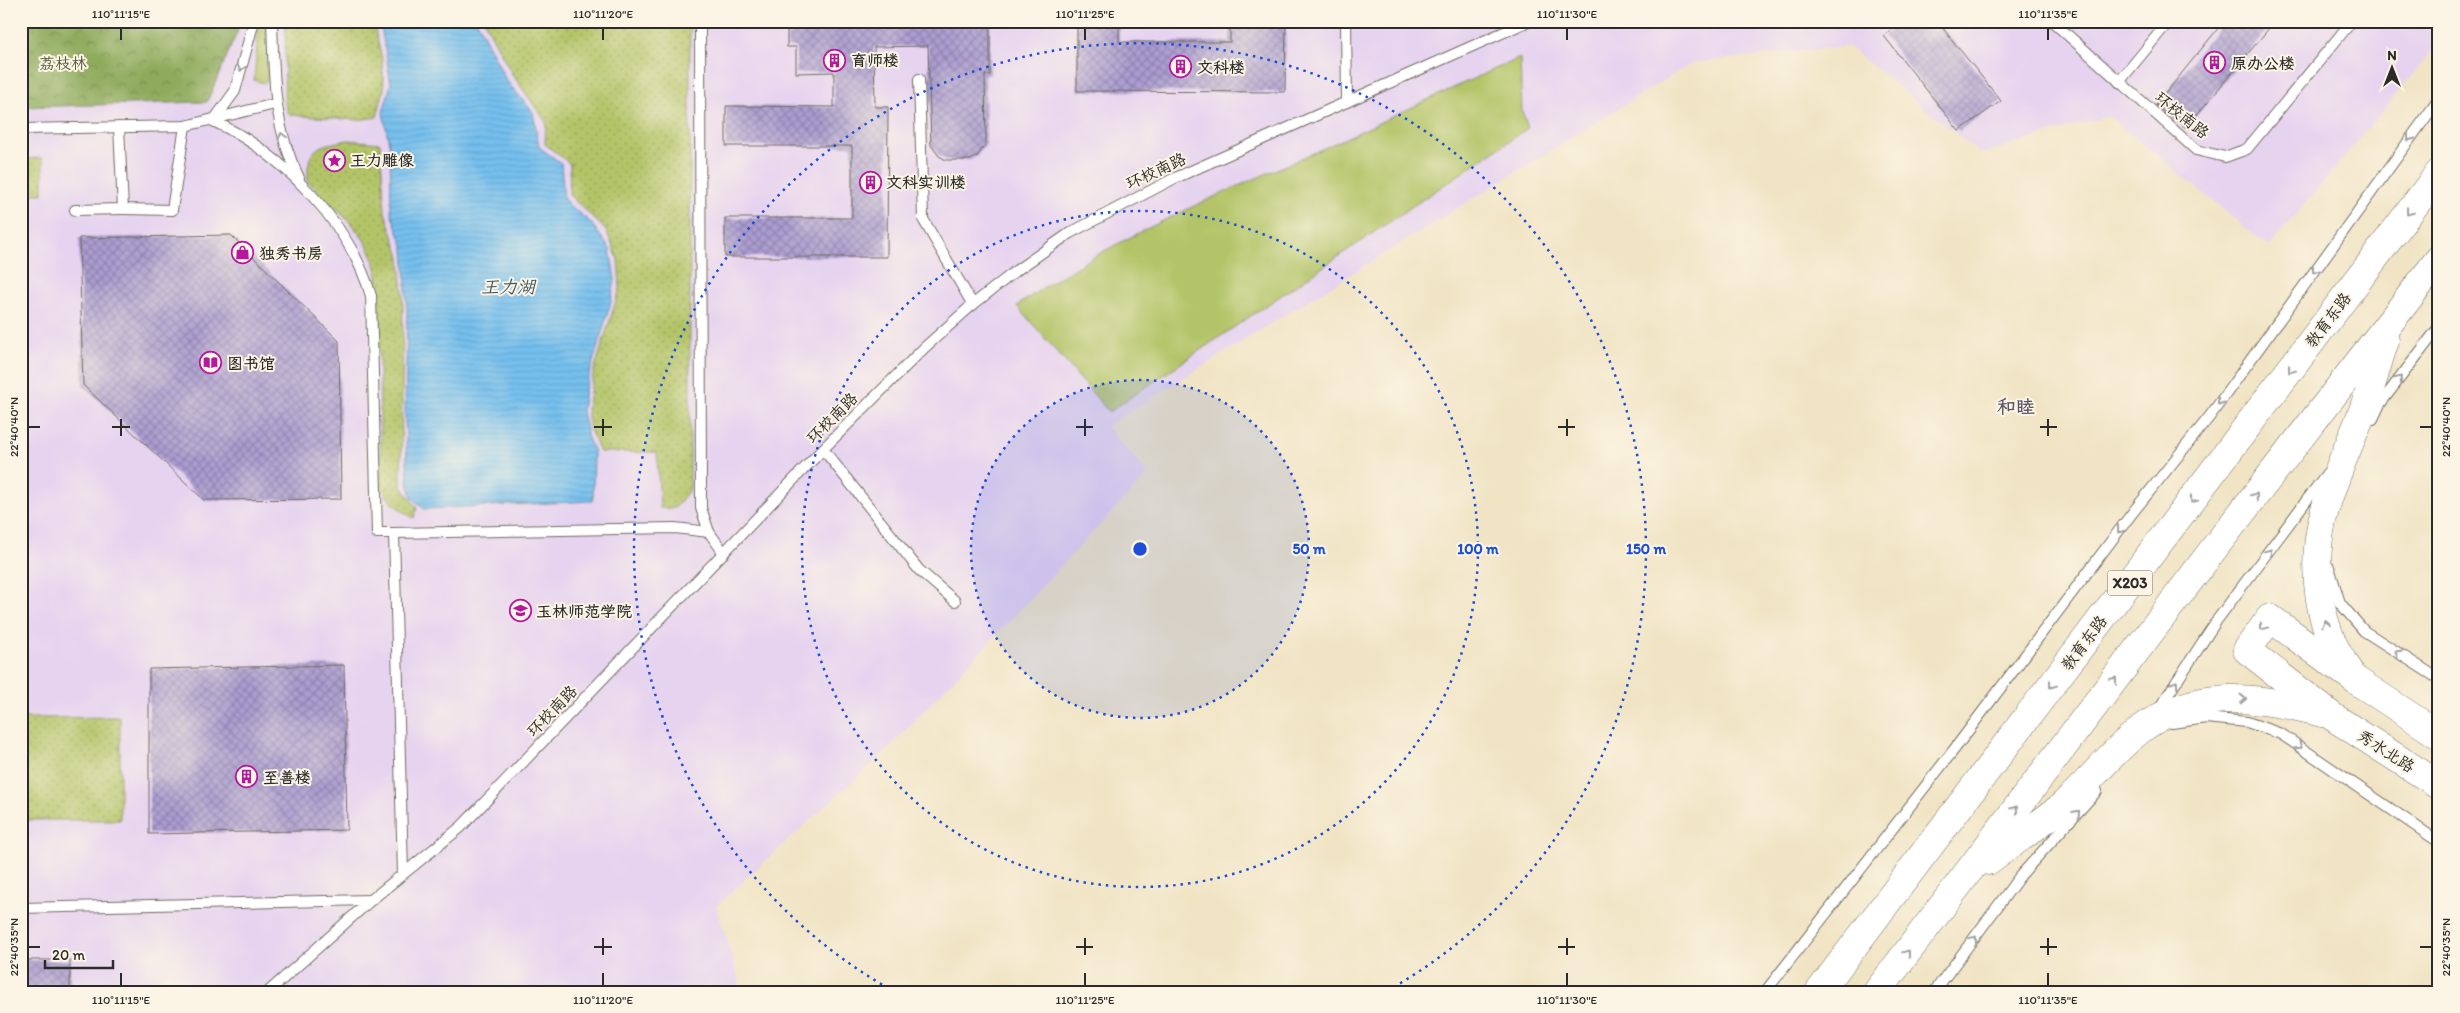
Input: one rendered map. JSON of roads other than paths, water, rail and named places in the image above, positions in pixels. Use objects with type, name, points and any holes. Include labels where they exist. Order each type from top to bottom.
[{"type":"main road","name":"教育东路","points":[[1819,992],[2439,173]]},
{"type":"main road","name":"X203","points":[[1877,992],[2215,547],[2439,259]]},
{"type":"main road","points":[[2357,681],[2341,660],[2329,636],[2320,598],[2318,558],[2323,517],[2340,467],[2361,435],[2391,322]]},
{"type":"main road","points":[[2333,716],[2247,650],[2270,618],[2357,681],[2439,735]]},
{"type":"main road","points":[[1960,882],[2061,807],[2140,730],[2150,731],[2173,710],[2205,700],[2248,699],[2292,705],[2333,716]]},
{"type":"main road","name":"秀水北路","points":[[2333,716],[2439,786]]},
{"type":"lane","points":[[213,121],[235,92],[254,21]]},
{"type":"lane","points":[[272,21],[275,104],[286,148],[300,182]]},
{"type":"lane","points":[[700,21],[701,508],[710,532],[724,553]]},
{"type":"lane","points":[[1346,21],[1347,102]]},
{"type":"lane","name":"环校南路","points":[[268,992],[371,900],[461,827],[822,448],[924,348],[973,305],[1070,233],[1121,204],[1528,21]]},
{"type":"lane","name":"环校南路","points":[[2052,21],[2196,150],[2225,157],[2247,149],[2352,21]]},
{"type":"lane","points":[[2119,82],[2169,21]]},
{"type":"lane","points":[[919,79],[923,219],[973,305]]},
{"type":"lane","points":[[1765,992],[1956,747],[2133,512],[2210,416],[2439,99]]},
{"type":"lane","points":[[21,129],[185,126],[213,121],[275,104]]},
{"type":"lane","points":[[213,121],[252,143],[300,182],[348,243],[366,277],[371,296],[377,533],[676,528],[710,532]]},
{"type":"lane","points":[[75,210],[172,210],[185,126]]},
{"type":"lane","points":[[119,127],[124,209]]},
{"type":"lane","points":[[2128,756],[2150,731],[2217,620],[2361,435],[2380,404],[2439,327]]},
{"type":"lane","points":[[2380,404],[2361,435],[2338,492],[2329,526],[2329,572],[2340,602],[2364,631],[2439,679]]},
{"type":"lane","points":[[822,448],[919,570],[955,601]]},
{"type":"lane","points":[[394,533],[403,874]]},
{"type":"lane","points":[[2150,731],[2166,724],[2206,718],[2247,722],[2281,734],[2439,842]]},
{"type":"lane","points":[[1934,992],[2020,876],[2103,784]]},
{"type":"lane","points":[[21,908],[371,900]]},
{"type":"water","name":"王力湖","points":[[380,21],[477,21],[506,80],[533,112],[539,147],[561,163],[564,200],[591,223],[610,249],[615,279],[611,302],[585,389],[582,411],[588,438],[594,452],[593,501],[424,509],[412,498],[408,482],[405,420],[407,308],[404,248],[391,213],[390,149],[383,112],[391,84]]},
{"type":"place","name":"育师楼","points":[[835,60]]},
{"type":"place","name":"原办公楼","points":[[2215,63]]},
{"type":"place","name":"文科楼","points":[[1181,67]]},
{"type":"place","name":"王力雕像","points":[[334,160]]},
{"type":"place","name":"文科实训楼","points":[[870,182]]},
{"type":"place","name":"独秀书房","points":[[243,253]]},
{"type":"place","name":"图书馆","points":[[211,363]]},
{"type":"place","name":"玉林师范学院","points":[[520,611]]},
{"type":"place","name":"至善楼","points":[[247,777]]},
{"type":"district","name":"和睦","points":[[2016,406]]},
{"type":"park label","name":"荔枝林","points":[[63,63]]}]
